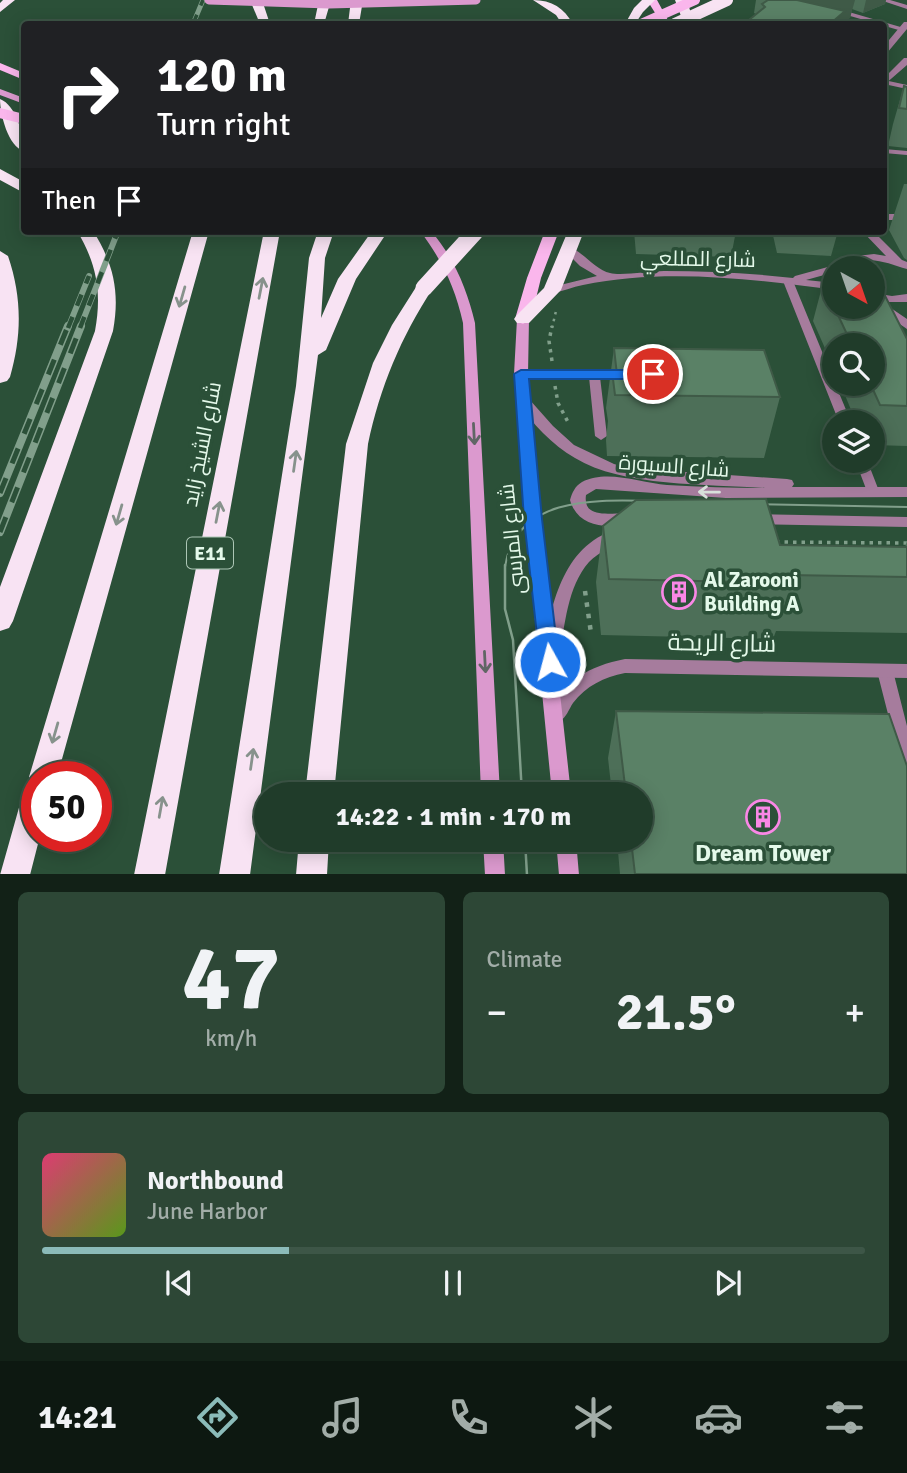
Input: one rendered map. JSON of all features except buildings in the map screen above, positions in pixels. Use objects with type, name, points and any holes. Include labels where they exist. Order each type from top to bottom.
[{"type":"highway","points":[[0,9],[9,0]]},
{"type":"highway","points":[[256,0],[264,21]]},
{"type":"highway","points":[[266,21],[274,0]]},
{"type":"highway","points":[[320,21],[325,0]]},
{"type":"highway","points":[[354,21],[357,0]]},
{"type":"highway","points":[[539,0],[557,9],[566,21]]},
{"type":"highway","points":[[632,21],[638,10],[651,0]]},
{"type":"highway","points":[[681,0],[688,21]]},
{"type":"highway","points":[[671,21],[727,0]]},
{"type":"highway","points":[[0,103],[21,142]]},
{"type":"highway","points":[[0,173],[21,187]]},
{"type":"highway","points":[[0,621],[104,331],[109,302],[107,276],[95,245],[88,235]]},
{"type":"highway","points":[[48,761],[200,235]]},
{"type":"highway","name":"شارع الشيخ زايد","points":[[149,874],[271,235]]},
{"type":"highway","points":[[234,874],[306,386],[317,258],[325,235]]},
{"type":"highway","points":[[306,386],[334,303],[360,257],[377,235]]},
{"type":"highway","points":[[320,782],[336,614],[357,444],[372,385],[395,333],[416,299],[440,268],[473,235]]},
{"type":"highway","points":[[523,319],[555,295],[574,235]]},
{"type":"highway","points":[[0,256],[10,289],[12,307],[8,348],[0,377]]},
{"type":"highway","points":[[240,835],[241,874]]},
{"type":"highway","points":[[14,874],[21,851]]},
{"type":"highway","points":[[311,874],[313,852]]},
{"type":"main road","points":[[209,0],[329,4],[476,0]]},
{"type":"main road","points":[[651,0],[665,21]]},
{"type":"main road","points":[[648,21],[695,0]]},
{"type":"main road","points":[[0,66],[21,76]]},
{"type":"main road","points":[[0,92],[21,100]]},
{"type":"main road","points":[[0,113],[21,118]]},
{"type":"main road","name":"شارع المرسى","points":[[428,235],[450,268],[465,304],[471,344],[490,782]]},
{"type":"main road","points":[[523,319],[538,265],[550,235]]},
{"type":"main road","name":"شارع المرسى","points":[[523,319],[521,374],[533,519],[561,782]]},
{"type":"main road","points":[[494,852],[495,874]]},
{"type":"main road","points":[[567,852],[569,874]]},
{"type":"street","points":[[887,79],[907,60],[887,52],[905,27]]},
{"type":"street","points":[[861,256],[867,235]]},
{"type":"street","points":[[870,235],[904,265]]},
{"type":"street","points":[[569,249],[584,264],[607,276]]},
{"type":"street","points":[[886,260],[904,265]]},
{"type":"street","name":"شارع المللعي","points":[[788,281],[822,272]]},
{"type":"street","name":"شارع المللعي","points":[[555,295],[578,281],[607,276],[699,276],[822,285]]},
{"type":"street","points":[[886,300],[907,298]]},
{"type":"street","points":[[886,309],[907,325]]},
{"type":"street","name":"شارع السيورة","points":[[524,402],[567,449],[606,467],[639,474],[811,485],[851,491]]},
{"type":"street","name":"شارع السيورة","points":[[550,662],[566,586],[574,567],[600,543],[642,523],[594,519],[583,512],[578,503],[582,488],[601,481],[679,491],[907,492]]},
{"type":"street","points":[[743,521],[768,519],[907,522]]},
{"type":"street","name":"شارع الريحة","points":[[556,715],[565,696],[580,682],[600,672],[625,666],[907,671]]},
{"type":"lane","points":[[883,0],[907,7]]},
{"type":"lane","points":[[828,8],[881,21]]},
{"type":"lane","points":[[887,23],[905,27]]},
{"type":"lane","points":[[887,83],[907,87]]},
{"type":"lane","points":[[887,150],[906,153]]},
{"type":"lane","points":[[887,217],[907,217]]},
{"type":"lane","points":[[788,281],[840,410]]},
{"type":"lane","points":[[521,374],[641,374]]},
{"type":"lane","points":[[594,374],[601,436]]},
{"type":"lane","points":[[866,473],[873,491]]},
{"type":"lane","points":[[886,671],[895,737],[907,757]]},
{"type":"path","points":[[553,368],[549,341],[555,295]]},
{"type":"path","points":[[555,381],[562,412],[577,433]]},
{"type":"path","points":[[774,542],[907,543]]},
{"type":"path","points":[[584,584],[591,633]]},
{"type":"tram line","points":[[505,567],[512,543],[525,526],[543,514],[563,506],[586,502],[655,501]]},
{"type":"tram line","points":[[750,504],[907,507]]},
{"type":"tram line","points":[[505,567],[505,609],[513,640],[521,782]]},
{"type":"tram line","points":[[526,852],[527,874]]},
{"type":"railway","points":[[194,21],[203,0]]},
{"type":"railway","points":[[80,328],[116,235]]},
{"type":"railway","points":[[68,328],[89,276]]},
{"type":"railway","points":[[0,493],[68,326]]},
{"type":"railway","points":[[0,532],[81,326]]},
{"type":"place","name":"Al Zarooni Building A","points":[[679,592]]},
{"type":"place","name":"Dream Tower","points":[[763,817]]},
{"type":"route","points":[[550,662],[533,519],[521,374],[653,374]]}]
